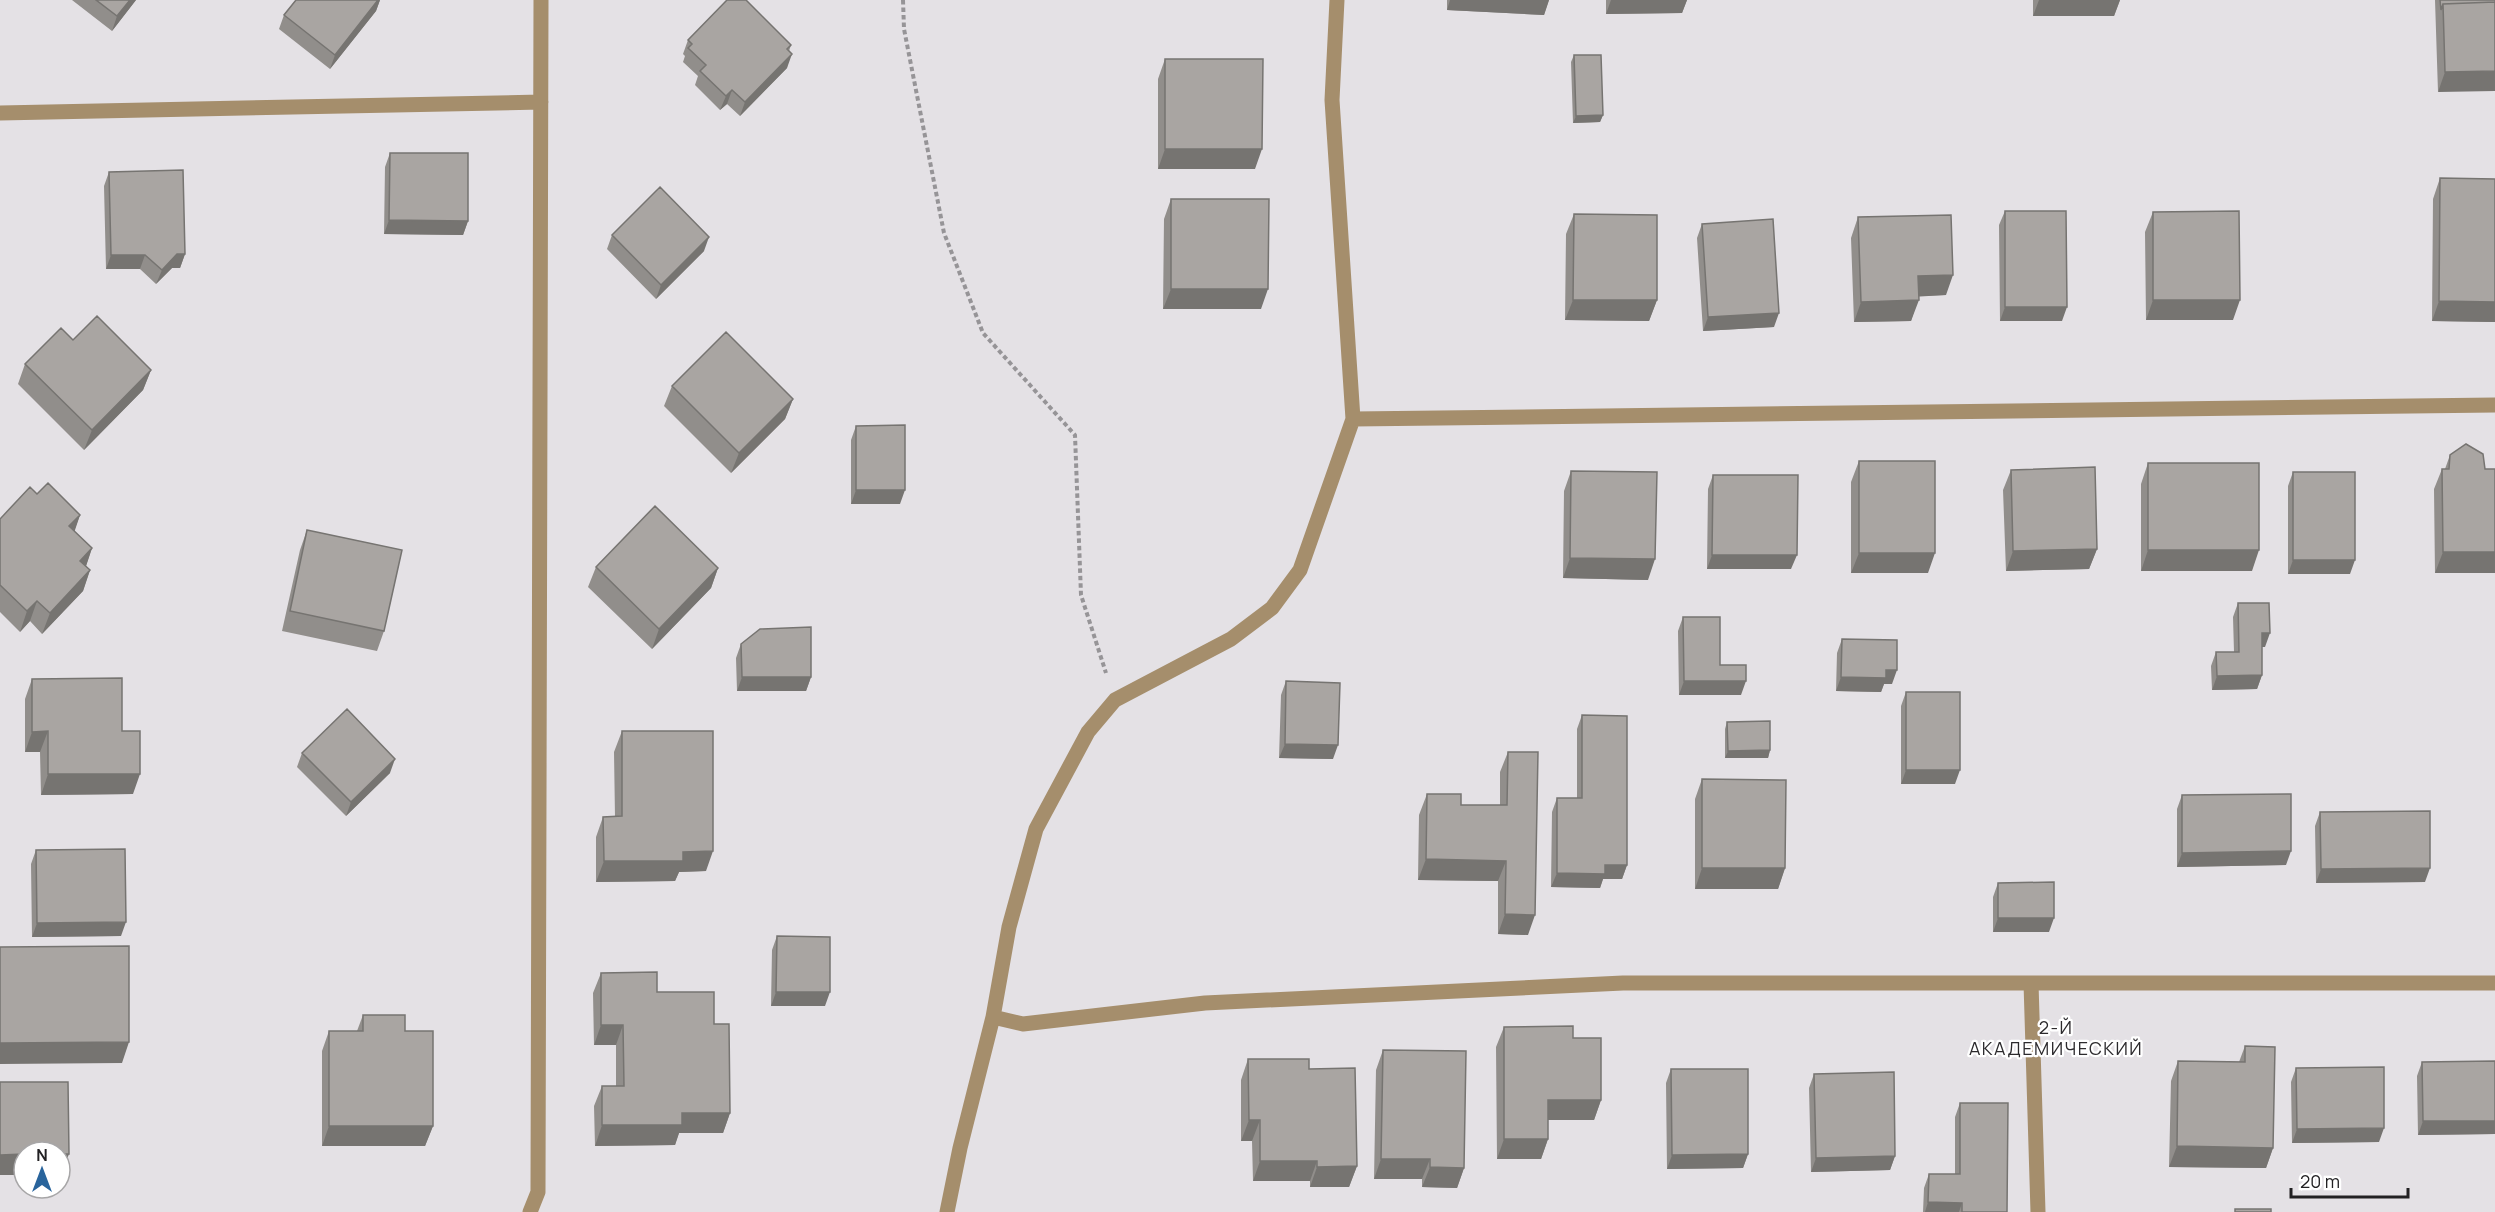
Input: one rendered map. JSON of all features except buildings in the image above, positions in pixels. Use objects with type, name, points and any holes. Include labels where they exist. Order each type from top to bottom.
[{"type":"street","points":[[530,1212],[538,1192],[541,0]]},
{"type":"street","points":[[947,1212],[960,1148],[993,1017],[1009,927],[1035,829],[1088,732],[1114,700],[1231,639],[1272,608],[1300,570],[1353,419],[1332,100],[1337,0]]},
{"type":"street","points":[[0,113],[541,102]]},
{"type":"street","points":[[1353,419],[2495,405]]},
{"type":"street","points":[[993,1017],[1023,1024],[1205,1003],[1623,983],[2495,983]]},
{"type":"street","points":[[2031,983],[2038,1212]]},
{"type":"path","points":[[903,0],[904,29],[944,233],[983,333],[1075,435],[1081,595],[1114,700]]},
{"type":"district","name":"2-Й АКАДЕМИЧЕСКИЙ","points":[[2056,1037]]}]
